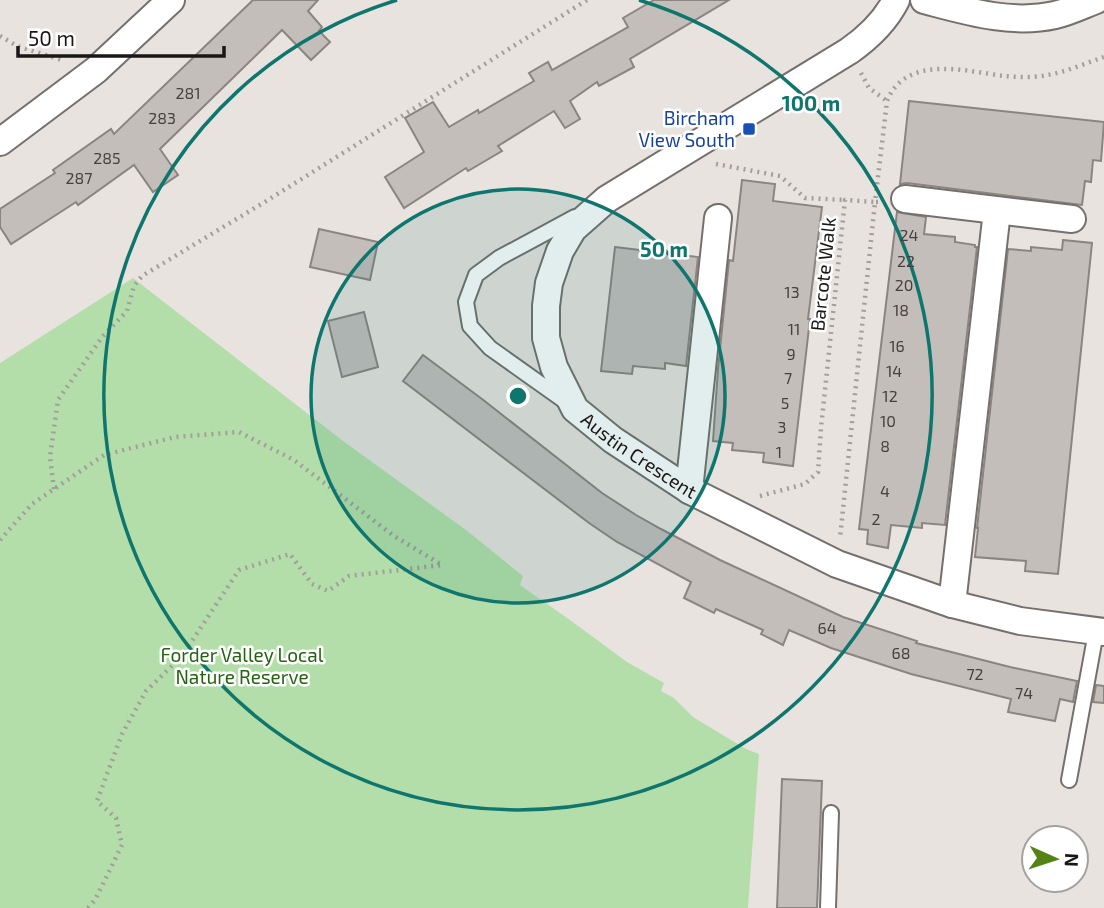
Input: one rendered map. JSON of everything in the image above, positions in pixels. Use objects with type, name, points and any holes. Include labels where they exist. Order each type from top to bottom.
[{"type":"street","points":[[0,142],[96,70],[171,0]]},
{"type":"street","name":"Austin Crescent","points":[[896,0],[889,14],[869,37],[607,199],[573,229],[560,251],[549,283],[546,338],[554,367],[575,410],[612,440],[689,490],[837,564],[952,604],[1020,621],[1100,632]]},
{"type":"street","points":[[924,0],[974,13],[1023,20],[1055,15],[1096,0]]},
{"type":"street","points":[[905,200],[1072,219]]},
{"type":"street","points":[[952,604],[997,211]]},
{"type":"street","points":[[689,490],[718,218]]},
{"type":"lane","points":[[575,410],[490,348],[470,326],[466,302],[476,275],[499,258],[607,199]]},
{"type":"lane","points":[[1069,780],[1100,632]]},
{"type":"lane","points":[[828,908],[831,813]]},
{"type":"path","points":[[54,489],[50,457],[58,400],[102,337],[127,311],[134,286],[142,276],[587,0]]},
{"type":"path","points":[[0,36],[17,46],[96,70]]},
{"type":"path","points":[[849,51],[869,88],[887,101]]},
{"type":"path","points":[[837,564],[875,202],[887,101],[891,90],[903,80],[928,70],[943,68],[1020,77],[1048,75],[1104,57]]},
{"type":"path","points":[[687,150],[720,166],[780,176],[805,198],[845,200]]},
{"type":"path","name":"Barcote Walk","points":[[722,507],[805,484],[818,472],[845,200],[875,202]]},
{"type":"path","points":[[0,540],[32,504],[104,455],[175,437],[239,432],[294,460],[394,536],[442,565],[349,576],[328,591],[312,584],[290,554],[239,570],[182,656],[146,691],[122,734],[97,801],[116,818],[122,845],[95,900],[88,908]]},
{"type":"green space","name":"Forder Valley Local Nature Reserve","points":[[133,278],[343,441],[466,530],[523,576],[520,585],[627,662],[664,683],[661,691],[674,698],[693,717],[759,754],[748,908],[0,908],[0,363]]},
{"type":"building","points":[[253,0],[318,0],[308,11],[322,27],[319,31],[330,42],[311,60],[282,30],[160,149],[178,175],[153,192],[134,165],[78,205],[76,202],[11,244],[0,227],[0,209],[55,173],[53,170],[111,129],[114,134]]},
{"type":"building","points":[[654,0],[729,0],[630,59],[634,67],[599,86],[597,82],[570,101],[580,119],[565,128],[554,111],[498,146],[502,151],[468,171],[466,168],[404,208],[385,177],[424,152],[405,118],[433,102],[449,127],[478,110],[479,113],[534,81],[529,73],[548,62],[552,70],[628,27],[623,18]]},
{"type":"building","points":[[909,101],[1104,122],[1101,161],[1093,160],[1091,182],[1085,181],[1082,205],[900,184]]},
{"type":"building","points":[[742,180],[775,184],[773,201],[822,207],[793,466],[763,462],[764,453],[732,450],[733,443],[713,441],[729,260],[733,261]]},
{"type":"building","points":[[897,212],[926,217],[924,234],[955,237],[955,242],[977,247],[945,525],[922,523],[922,528],[891,525],[888,548],[867,544],[868,530],[859,529]]},
{"type":"building","points":[[319,229],[378,242],[370,280],[310,267]]},
{"type":"building","points":[[1063,240],[1092,243],[1058,574],[1025,571],[1026,561],[975,557],[1008,249],[1031,251],[1031,247],[1062,250]]},
{"type":"building","points":[[615,247],[698,257],[686,366],[665,363],[665,369],[633,366],[632,374],[601,371]]},
{"type":"building","points":[[364,312],[378,367],[342,377],[328,321]]},
{"type":"building","points":[[423,355],[602,493],[661,529],[720,560],[843,617],[917,641],[916,643],[1077,681],[1073,702],[1060,699],[1055,721],[1008,712],[1011,699],[911,674],[831,648],[789,630],[783,645],[761,634],[763,630],[716,609],[714,613],[684,598],[691,582],[617,542],[589,523],[403,381]]},
{"type":"building","points":[[1096,685],[1104,686],[1104,703],[1093,702]]},
{"type":"building","points":[[782,779],[822,781],[817,908],[777,908]]},
{"type":"place","name":"Bircham View South","points":[[749,129]]}]
